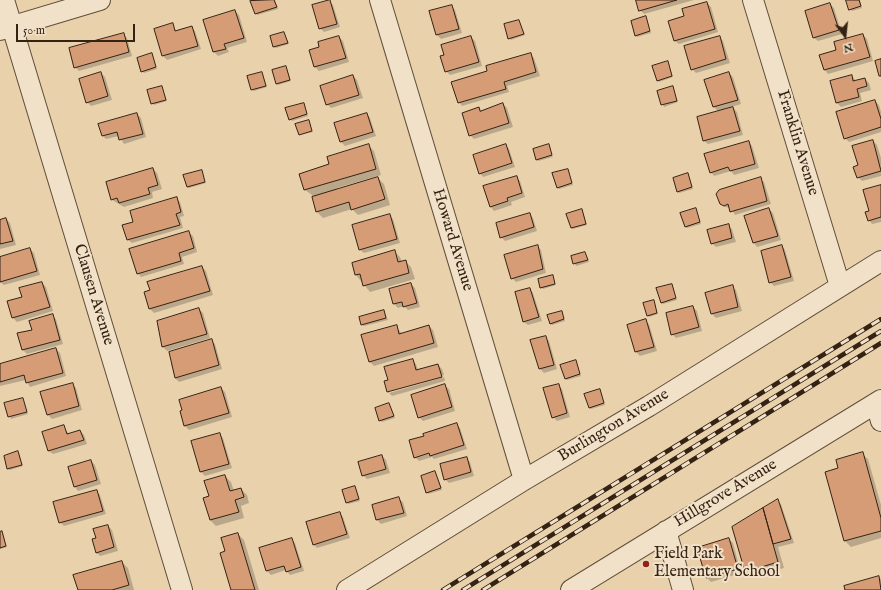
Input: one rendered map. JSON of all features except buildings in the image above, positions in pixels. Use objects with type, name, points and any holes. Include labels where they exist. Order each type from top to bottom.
[{"type":"street","name":"Clausen Avenue","points":[[4,0],[6,28],[182,590]]},
{"type":"street","points":[[6,28],[100,0]]},
{"type":"street","name":"Howard Avenue","points":[[380,0],[524,480]]},
{"type":"street","name":"Franklin Avenue","points":[[753,0],[840,286]]},
{"type":"street","name":"Burlington Avenue","points":[[347,590],[524,480],[649,406],[881,261]]},
{"type":"street","name":"Hillgrove Avenue","points":[[571,590],[666,531],[879,408]]},
{"type":"street","points":[[666,531],[683,590]]},
{"type":"railway","points":[[443,590],[881,319]]},
{"type":"railway","points":[[463,590],[881,331]]},
{"type":"railway","points":[[483,590],[881,343]]},
{"type":"place","name":"Field Park Elementary School","points":[[646,564]]}]
